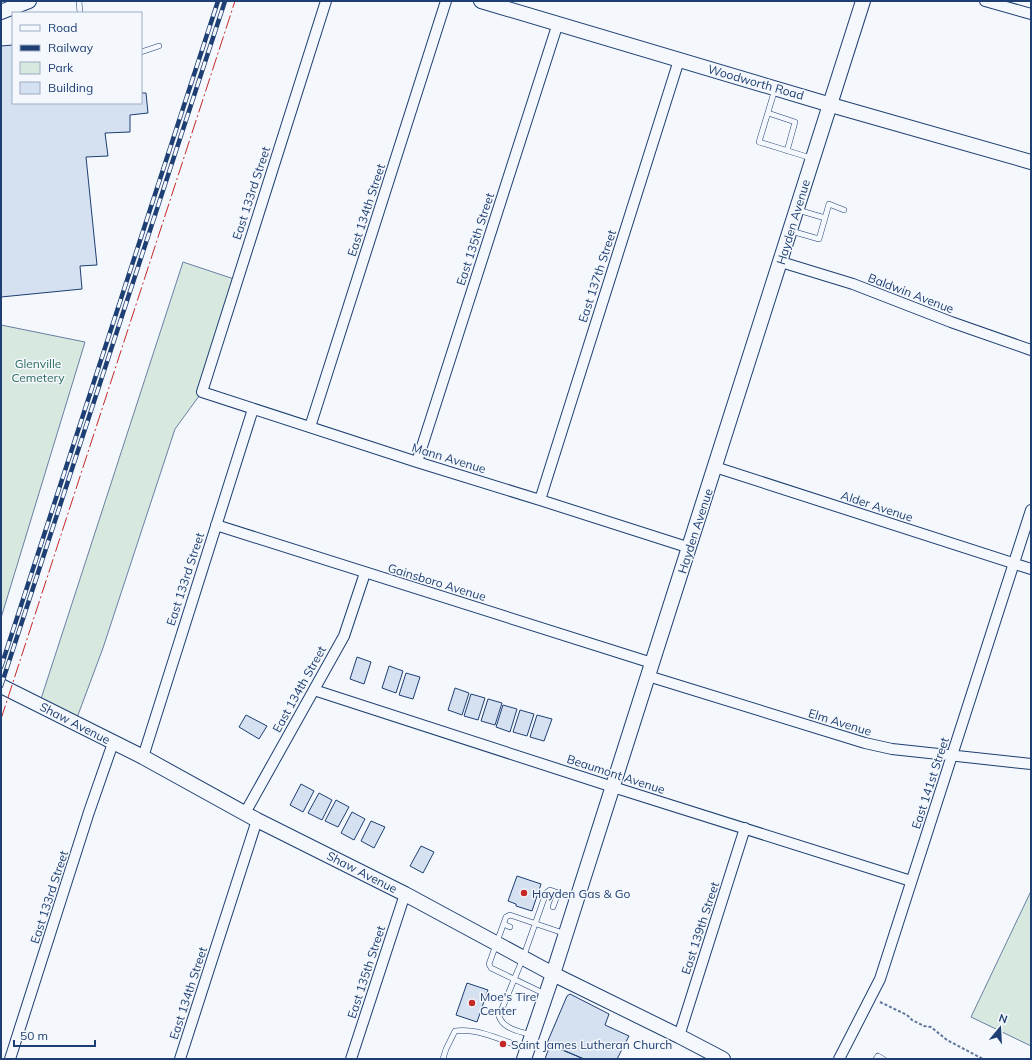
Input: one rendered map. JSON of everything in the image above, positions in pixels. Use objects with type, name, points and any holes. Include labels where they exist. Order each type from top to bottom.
[{"type":"street","points":[[1,12],[29,1]]},
{"type":"street","name":"East 133rd Street","points":[[202,392],[326,1]]},
{"type":"street","name":"East 134th Street","points":[[310,427],[446,1]]},
{"type":"street","name":"Woodworth Road","points":[[481,1],[831,105],[1031,162]]},
{"type":"street","name":"Hayden Avenue","points":[[525,1054],[566,935],[864,1]]},
{"type":"street","points":[[985,1],[1031,14]]},
{"type":"street","name":"East 135th Street","points":[[417,462],[558,23]]},
{"type":"street","name":"East 137th Street","points":[[540,500],[679,60]]},
{"type":"street","name":"Baldwin Avenue","points":[[781,262],[853,284],[951,322],[1031,350]]},
{"type":"street","name":"Mann Avenue","points":[[202,392],[417,462],[690,548]]},
{"type":"street","name":"East 133rd Street","points":[[143,757],[253,409]]},
{"type":"street","name":"Alder Avenue","points":[[716,467],[1031,569]]},
{"type":"street","name":"East 141st Street","points":[[839,1059],[880,979],[1031,510]]},
{"type":"street","name":"Gainsboro Avenue","points":[[216,525],[365,573],[650,670]]},
{"type":"street","name":"East 134th Street","points":[[180,1059],[251,816],[314,690],[344,636],[365,573]]},
{"type":"street","name":"Elm Avenue","points":[[650,670],[865,744],[892,749],[1031,764]]},
{"type":"street","name":"Shaw Avenue","points":[[1,686],[143,757],[251,816],[405,894],[553,974],[723,1059]]},
{"type":"street","name":"Beaumont Avenue","points":[[314,690],[613,787],[911,881]]},
{"type":"street","name":"East 133rd Street","points":[[10,1059],[89,812],[113,743]]},
{"type":"street","name":"East 139th Street","points":[[679,1036],[745,828]]},
{"type":"street","name":"East 135th Street","points":[[351,1059],[405,894]]},
{"type":"lane","points":[[79,1],[80,12]]},
{"type":"lane","points":[[142,52],[159,46]]},
{"type":"lane","points":[[775,88],[759,142],[814,158]]},
{"type":"lane","points":[[768,113],[795,122],[787,150]]},
{"type":"lane","points":[[791,231],[818,239],[829,204],[844,210]]},
{"type":"lane","points":[[797,210],[825,218]]},
{"type":"lane","points":[[532,1035],[508,1028],[501,1021],[499,1016],[523,958],[546,893],[550,890],[577,899]]},
{"type":"lane","points":[[553,907],[558,893]]},
{"type":"lane","points":[[546,995],[490,968],[489,964],[506,917],[510,915],[566,935]]},
{"type":"lane","points":[[546,928],[548,922]]},
{"type":"lane","points":[[504,924],[510,928]]},
{"type":"lane","points":[[525,934],[530,937]]},
{"type":"lane","points":[[443,1059],[455,1031],[466,1029],[498,1039],[525,1054]]},
{"type":"lane","points":[[876,1059],[878,1056],[883,1059]]},
{"type":"path","points":[[878,1001],[907,1015],[912,1020],[924,1026],[931,1027],[947,1040],[984,1059]]},
{"type":"green space","points":[[183,262],[237,280],[202,392],[175,429],[103,648],[75,723],[39,705]]},
{"type":"green space","name":"Glenville Cemetery","points":[[1,325],[85,342],[1,618]]},
{"type":"green space","points":[[1031,891],[1031,1046],[971,1017]]},
{"type":"building","points":[[12,45],[12,104],[142,104],[142,93],[146,93],[148,113],[130,115],[130,132],[105,133],[108,156],[86,157],[97,265],[80,266],[82,289],[1,297],[1,46]]},
{"type":"building","points":[[357,657],[371,662],[364,684],[350,679]]},
{"type":"building","points":[[389,666],[403,671],[396,693],[382,688]]},
{"type":"building","points":[[406,673],[420,677],[413,699],[399,695]]},
{"type":"building","points":[[455,688],[469,693],[462,715],[448,710]]},
{"type":"building","points":[[471,694],[485,698],[478,720],[464,716]]},
{"type":"building","points":[[488,699],[502,703],[495,725],[481,721]]},
{"type":"building","points":[[503,705],[517,709],[510,732],[496,727]]},
{"type":"building","points":[[520,710],[534,714],[527,736],[513,732]]},
{"type":"building","points":[[246,715],[267,726],[259,739],[239,727]]},
{"type":"building","points":[[537,715],[552,719],[544,741],[530,737]]},
{"type":"building","points":[[301,784],[314,791],[303,812],[290,805]]},
{"type":"building","points":[[319,793],[332,800],[322,820],[308,813]]},
{"type":"building","points":[[336,800],[349,807],[338,827],[325,821]]},
{"type":"building","points":[[352,812],[365,819],[354,840],[341,833]]},
{"type":"building","points":[[371,821],[385,827],[374,848],[361,841]]},
{"type":"building","points":[[421,846],[434,852],[423,873],[410,866]]},
{"type":"building","name":"Hayden Gas & Go","points":[[517,876],[541,884],[532,911],[516,906],[516,904],[508,901]]},
{"type":"building","name":"Moe's Tire Center","points":[[467,983],[488,990],[477,1022],[456,1015]]},
{"type":"building","points":[[570,994],[609,1014],[605,1025],[629,1036],[617,1059],[584,1059],[547,1043],[567,996]]},
{"type":"building","points":[[550,1045],[584,1059],[545,1059]]},
{"type":"railway","points":[[1,667],[218,1]]},
{"type":"railway","points":[[1,686],[225,1]]},
{"type":"power","points":[[1,719],[235,1]]},
{"type":"place","name":"Hayden Gas & Go","points":[[524,893]]},
{"type":"place","name":"Moe's Tire Center","points":[[472,1003]]},
{"type":"place","name":"Saint James Lutheran Church","points":[[503,1044]]}]
